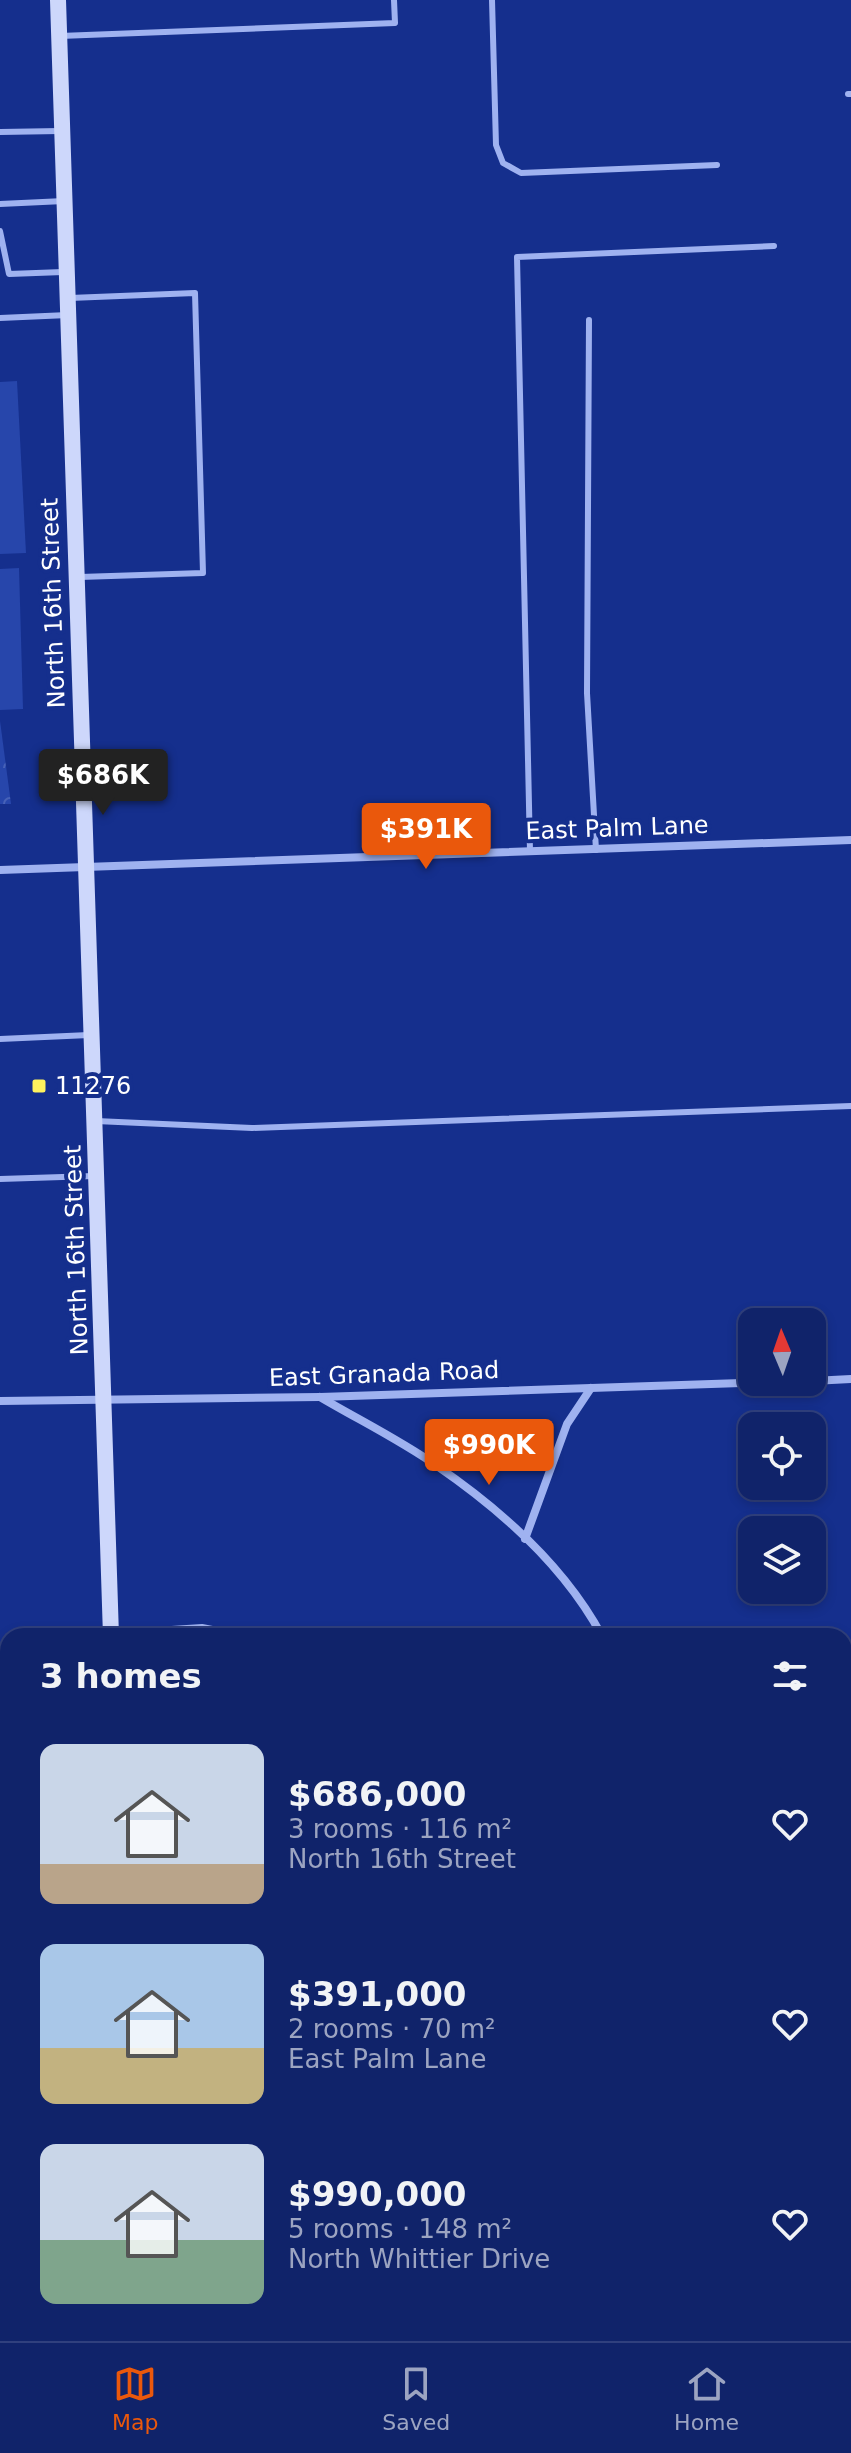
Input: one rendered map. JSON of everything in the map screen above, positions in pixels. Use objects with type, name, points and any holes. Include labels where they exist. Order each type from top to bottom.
[{"type":"main road","name":"North 16th Street","points":[[58,0],[111,1628]]},
{"type":"street","name":"East Palm Lane","points":[[0,870],[851,840]]},
{"type":"street","points":[[826,1380],[851,1379]]},
{"type":"street","name":"East Granada Road","points":[[0,1401],[320,1397],[738,1383]]},
{"type":"street","points":[[525,1539],[567,1424],[591,1388]]},
{"type":"street","points":[[320,1397],[436,1466],[547,1557],[598,1628]]},
{"type":"lane","points":[[60,36],[395,23],[394,0]]},
{"type":"lane","points":[[492,0],[496,145],[503,163],[521,173],[717,165]]},
{"type":"lane","points":[[0,132],[62,131]]},
{"type":"lane","points":[[0,204],[65,201]]},
{"type":"lane","points":[[0,231],[9,274],[67,272]]},
{"type":"lane","points":[[530,851],[517,257],[774,246]]},
{"type":"lane","points":[[0,318],[68,306],[195,293],[203,573],[76,577]]},
{"type":"lane","points":[[589,320],[587,693],[596,850]]},
{"type":"lane","points":[[0,1039],[92,1035]]},
{"type":"lane","points":[[96,1121],[252,1128],[851,1106]]},
{"type":"lane","points":[[0,1179],[98,1176]]},
{"type":"green space","points":[[17,381],[26,553],[0,554],[0,382]]},
{"type":"green space","points":[[19,568],[23,709],[0,710],[0,569]]},
{"type":"green space","points":[[0,721],[11,804],[0,804]]},
{"type":"place","name":"11276","points":[[39,1086]]}]
